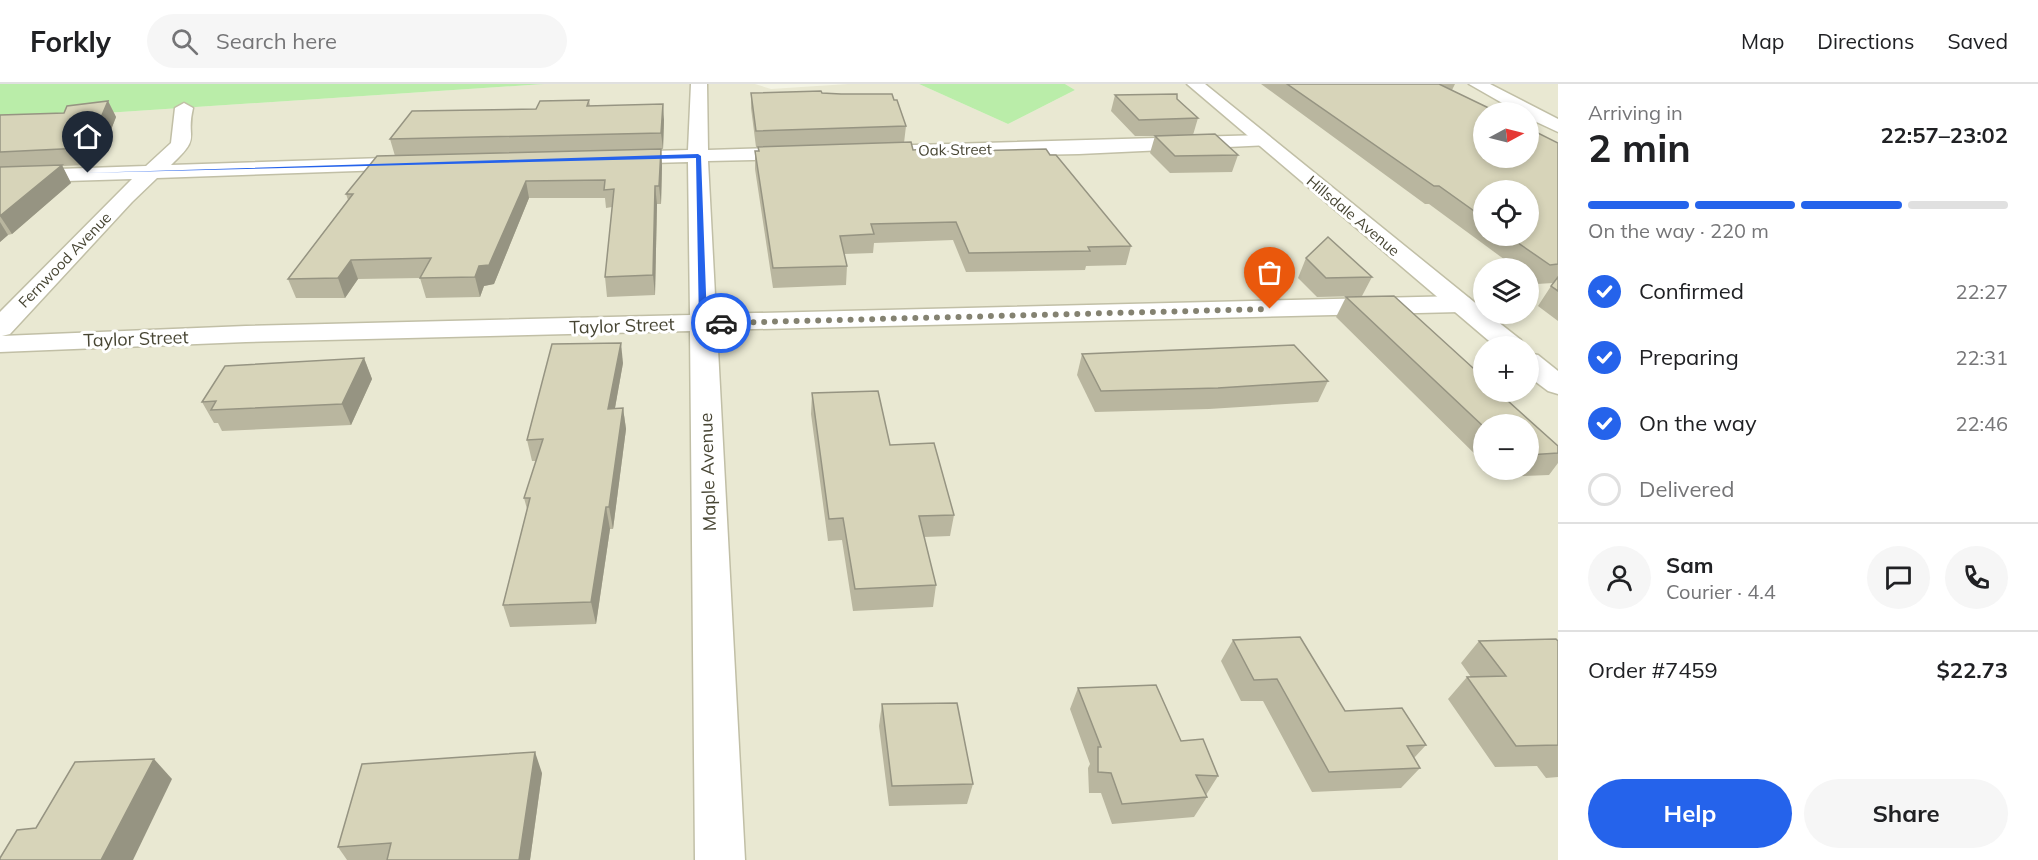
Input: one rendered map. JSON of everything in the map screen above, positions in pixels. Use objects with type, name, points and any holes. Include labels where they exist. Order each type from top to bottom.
[{"type":"street","name":"Maple Avenue","points":[[699,84],[698,156],[720,860]]},
{"type":"street","name":"Hillsdale Avenue","points":[[1195,84],[1499,336]]},
{"type":"street","points":[[1477,84],[1558,126]]},
{"type":"street","name":"Fernwood Avenue","points":[[0,328],[153,170],[180,146],[184,137],[181,117],[184,108]]},
{"type":"street","name":"Oak Street","points":[[855,152],[1079,148],[1263,141]]},
{"type":"street","points":[[592,158],[820,153]]},
{"type":"street","points":[[0,177],[438,162]]},
{"type":"street","name":"Taylor Street","points":[[0,344],[246,334],[1460,304]]},
{"type":"street","points":[[1539,370],[1558,385]]},
{"type":"shaded area","points":[[544,84],[755,84],[771,89],[848,84],[919,84],[1008,124],[1075,90],[1065,84],[1558,84],[1558,860],[0,860],[0,120]]},
{"type":"green space","points":[[0,84],[544,84],[0,120]]},
{"type":"green space","points":[[919,84],[1065,84],[1075,90],[1008,124]]},
{"type":"building","points":[[1287,84],[1439,84],[1476,102],[1473,102],[1473,168],[1539,168],[1539,134],[1558,143],[1558,264],[1550,265],[1522,246],[1539,246],[1539,180],[1473,180],[1473,210],[1439,186],[1434,186]]},
{"type":"building","points":[[821,91],[822,93],[841,94],[892,94],[894,100],[897,100],[906,126],[756,131],[751,93]]},
{"type":"building","points":[[1177,94],[1177,99],[1198,118],[1139,120],[1115,95]]},
{"type":"building","points":[[589,100],[587,106],[663,104],[661,133],[390,139],[412,111],[536,109],[540,101]]},
{"type":"building","points":[[108,101],[91,141],[82,148],[0,152],[0,115],[64,113],[67,106]]},
{"type":"building","points":[[1215,134],[1238,155],[1175,156],[1155,136]]},
{"type":"building","points":[[911,142],[913,150],[925,149],[926,152],[1046,149],[1050,155],[1056,155],[1131,246],[1088,247],[1090,251],[969,253],[956,222],[871,224],[874,234],[840,236],[847,266],[773,268],[755,151],[759,151],[758,147]]},
{"type":"building","points":[[661,149],[659,186],[655,186],[653,275],[605,277],[614,189],[604,190],[605,180],[526,181],[489,265],[479,266],[475,277],[420,278],[431,258],[351,260],[338,278],[288,279],[353,194],[346,194],[377,156]]},
{"type":"building","points":[[62,165],[0,216],[0,167]]},
{"type":"building","points":[[1328,237],[1372,277],[1326,278],[1306,258]]},
{"type":"building","points":[[1558,277],[1558,291],[1551,286]]},
{"type":"building","points":[[1394,296],[1473,368],[1473,402],[1509,402],[1522,414],[1473,414],[1473,417],[1346,297]]},
{"type":"building","points":[[621,343],[608,409],[623,408],[609,507],[606,507],[591,602],[503,605],[530,498],[524,498],[543,439],[527,440],[552,344]]},
{"type":"building","points":[[1294,345],[1328,381],[1218,388],[1101,391],[1082,354]]},
{"type":"building","points":[[364,358],[342,404],[211,410],[216,401],[202,402],[225,366]]},
{"type":"building","points":[[878,391],[890,445],[934,443],[954,515],[919,516],[936,585],[855,589],[843,518],[829,519],[812,393]]},
{"type":"building","points":[[1539,429],[1558,446],[1558,453],[1539,454]]},
{"type":"building","points":[[1300,637],[1345,711],[1402,708],[1426,745],[1407,746],[1420,768],[1329,772],[1277,679],[1254,680],[1233,640]]},
{"type":"building","points":[[1556,639],[1558,641],[1558,745],[1516,746],[1467,677],[1506,676],[1479,641]]},
{"type":"building","points":[[1156,685],[1181,741],[1203,739],[1218,776],[1196,775],[1207,797],[1122,804],[1111,773],[1098,772],[1098,747],[1101,747],[1078,688]]},
{"type":"building","points":[[957,703],[973,784],[892,786],[882,704]]},
{"type":"building","points":[[535,752],[519,860],[387,860],[391,843],[338,847],[362,764]]},
{"type":"building","points":[[154,759],[101,860],[0,860],[17,830],[36,828],[75,762]]},
{"type":"way so far","points":[[721,323],[1270,309]]},
{"type":"route","points":[[88,173],[698,156],[703,324],[721,323]]}]
